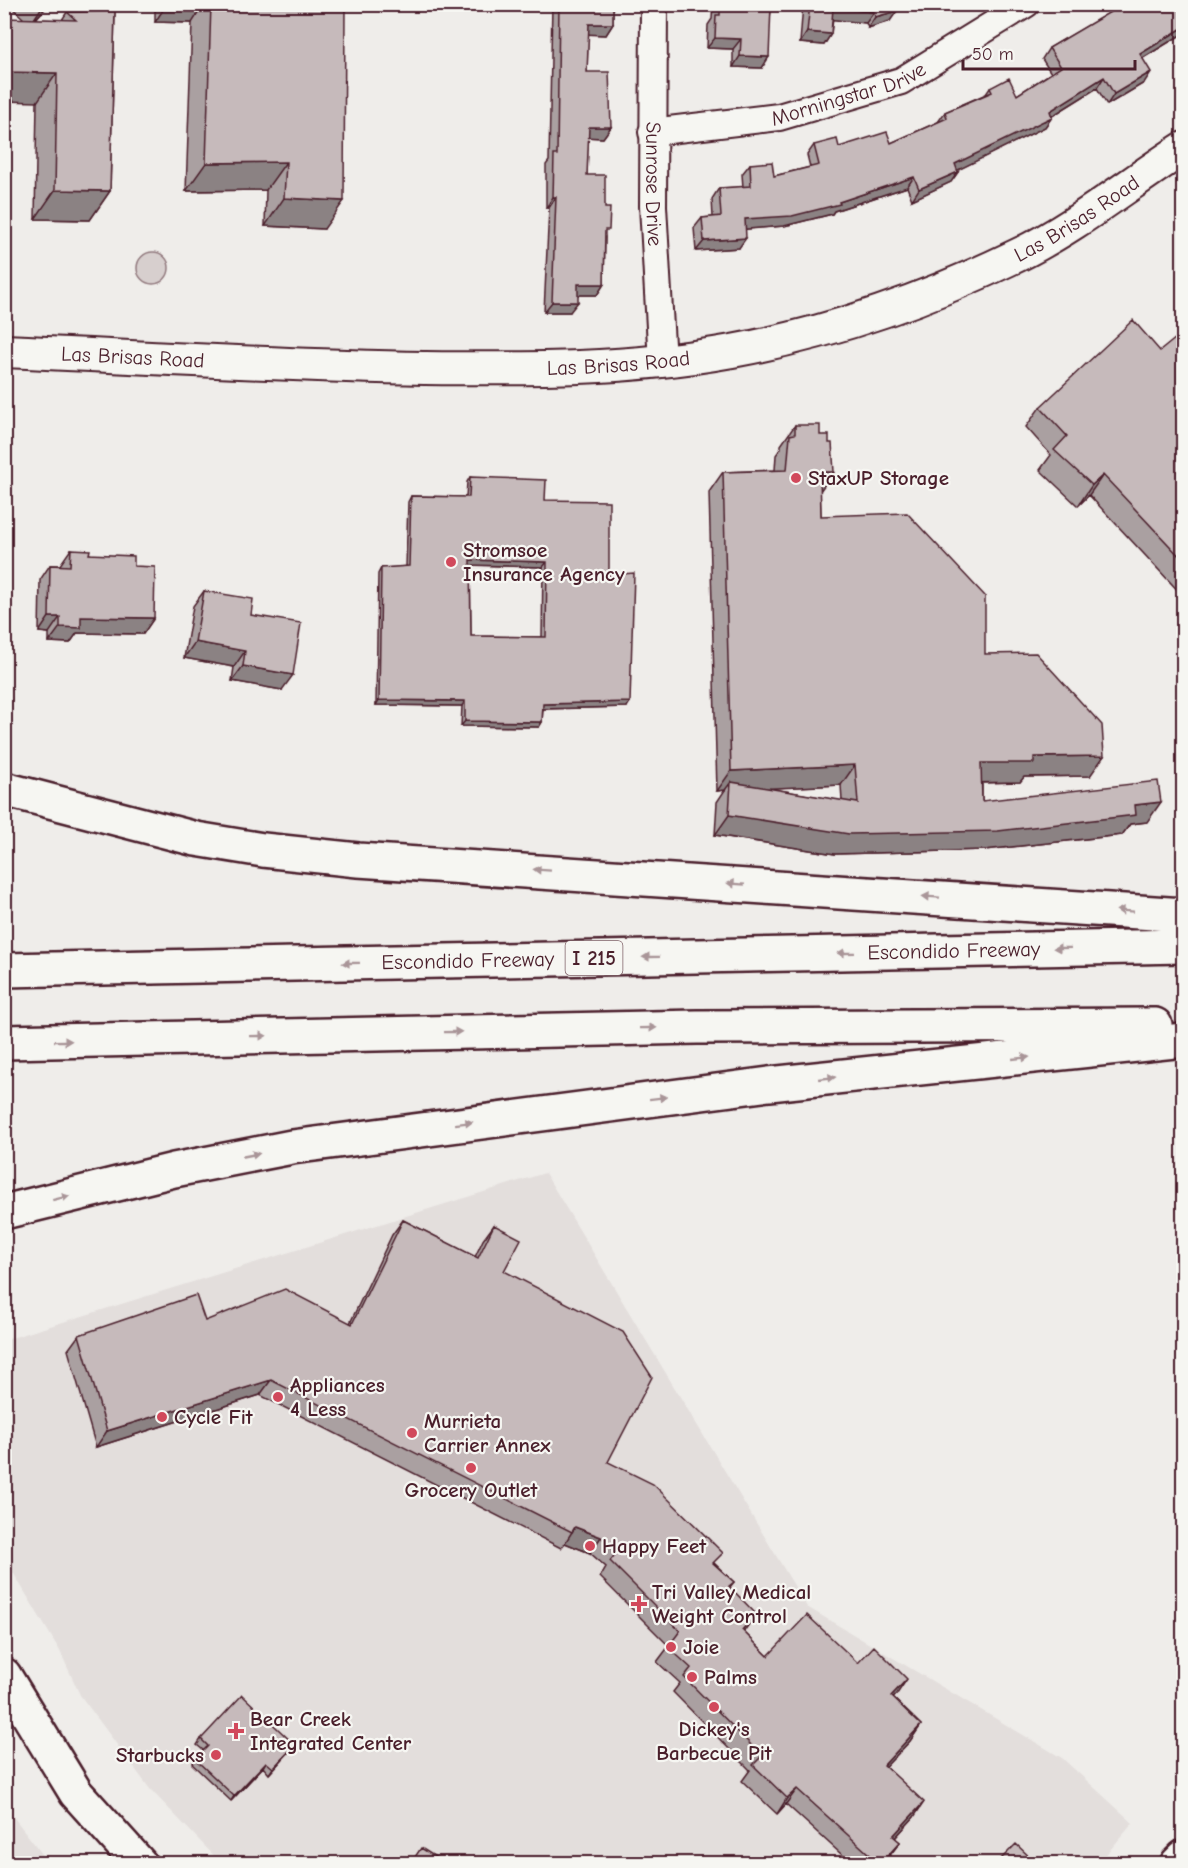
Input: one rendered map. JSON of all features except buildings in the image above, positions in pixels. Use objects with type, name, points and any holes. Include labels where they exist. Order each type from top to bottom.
[{"type":"main road","points":[[4,789],[196,839],[262,850],[358,860],[1184,915]]},
{"type":"main road","name":"Escondido Freeway","points":[[4,970],[1184,946]]},
{"type":"main road","points":[[4,1042],[697,1027],[1184,1024]]},
{"type":"main road","points":[[4,1212],[174,1170],[292,1147],[769,1084],[1184,1040]]},
{"type":"main road","points":[[4,1675],[76,1793],[140,1863]]},
{"type":"main road","points":[[1177,1863],[1184,1857]]},
{"type":"street","name":"Sunrose Drive","points":[[654,4],[652,132],[662,362]]},
{"type":"street","name":"Morningstar Drive","points":[[652,132],[779,117],[901,81],[1019,6]]},
{"type":"street","name":"Las Brisas Road","points":[[4,351],[317,366],[584,369],[662,362],[733,351],[890,310],[984,271],[1058,234],[1184,148]]},
{"type":"shaded area","points":[[153,252],[164,257],[169,268],[164,279],[153,284],[142,279],[137,268],[142,257]]},
{"type":"shaded area","points":[[545,1173],[807,1607],[1062,1758],[1133,1823],[1098,1864],[221,1863],[150,1789],[80,1695],[60,1651],[5,1559],[5,1340]]},
{"type":"shaded area","points":[[5,1806],[49,1863],[5,1863]]},
{"type":"place","name":"StaxUP Storage","points":[[796,478]]},
{"type":"place","name":"Stromsoe Insurance Agency","points":[[451,562]]},
{"type":"place","name":"Appliances 4 Less","points":[[278,1397]]},
{"type":"place","name":"Cycle Fit","points":[[162,1417]]},
{"type":"place","name":"Murrieta Carrier Annex","points":[[412,1433]]},
{"type":"place","name":"Grocery Outlet","points":[[471,1468]]},
{"type":"place","name":"Happy Feet","points":[[590,1546]]},
{"type":"place","name":"Tri Valley Medical Weight Control","points":[[639,1604]]},
{"type":"place","name":"Joie","points":[[671,1647]]},
{"type":"place","name":"Palms","points":[[692,1677]]},
{"type":"place","name":"Dickey's Barbecue Pit","points":[[714,1707]]},
{"type":"place","name":"Bear Creek Integrated Center","points":[[236,1731]]},
{"type":"place","name":"Starbucks","points":[[216,1755]]}]
